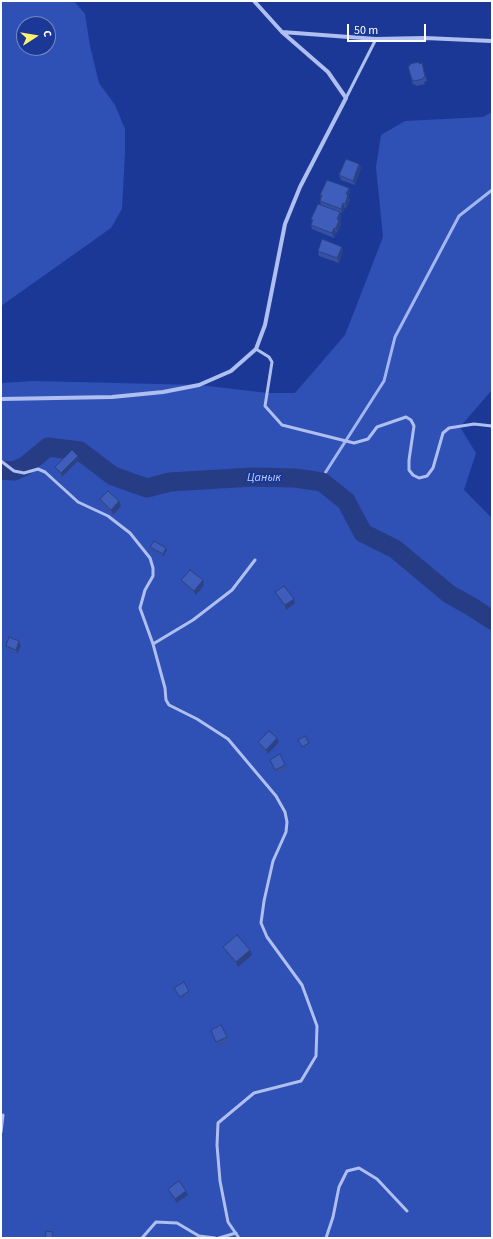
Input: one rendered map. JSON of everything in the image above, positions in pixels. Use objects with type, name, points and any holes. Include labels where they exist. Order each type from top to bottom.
[{"type":"street","points":[[1,399],[112,397],[163,392],[199,384],[231,371],[256,349],[265,325],[285,224],[300,187],[346,98],[328,72],[282,32],[254,1]]},
{"type":"street","points":[[282,32],[376,39],[424,38],[492,41]]},
{"type":"lane","points":[[346,98],[376,39]]},
{"type":"lane","points":[[256,349],[269,357],[272,362],[265,406],[282,425],[354,443],[368,439],[377,427],[406,417],[411,420],[414,426],[409,470],[413,476],[419,478],[427,476],[433,468],[443,433],[449,428],[474,424],[492,426]]},
{"type":"lane","points":[[1,461],[14,471],[24,473],[38,469],[45,472],[78,502],[108,516],[130,533],[150,558],[153,568],[153,576],[145,590],[140,608],[153,644],[165,688],[166,700],[170,705],[197,718],[228,739],[276,796],[285,812],[287,822],[286,832],[273,861],[264,901],[261,923],[267,937],[302,985],[318,1026],[316,1056],[301,1080],[254,1093],[218,1123],[217,1145],[220,1181],[228,1222],[239,1238]]},
{"type":"lane","points":[[153,644],[192,620],[232,590],[255,560]]},
{"type":"lane","points":[[1,1132],[3,1115]]},
{"type":"lane","points":[[326,1238],[333,1217],[339,1187],[347,1172],[359,1168],[377,1179],[407,1211]]},
{"type":"lane","points":[[142,1238],[156,1222],[177,1223],[199,1236],[215,1238]]},
{"type":"lane","points":[[219,1238],[236,1233]]},
{"type":"shaded area","points":[[1,1],[74,1],[85,14],[90,46],[99,83],[115,105],[125,129],[122,209],[111,228],[1,306]]},
{"type":"shaded area","points":[[492,112],[492,390],[460,427],[476,453],[464,490],[492,518],[492,1238],[1,1238],[1,383],[34,381],[199,385],[268,393],[295,393],[345,335],[383,237],[376,167],[381,135],[405,121],[483,117]]},
{"type":"building","points":[[419,62],[419,64],[422,63],[425,77],[414,81],[412,80],[408,66]]},
{"type":"building","points":[[346,159],[359,164],[353,181],[339,175]]},
{"type":"building","points":[[327,180],[349,188],[346,194],[348,195],[345,204],[343,203],[341,209],[320,201],[322,195],[320,195]]},
{"type":"building","points":[[318,204],[340,212],[337,219],[339,220],[336,228],[334,228],[332,233],[311,225],[313,220],[311,219]]},
{"type":"building","points":[[322,239],[342,247],[337,258],[318,251]]},
{"type":"building","points":[[72,450],[78,456],[61,473],[55,467]]},
{"type":"building","points":[[108,491],[119,501],[111,510],[100,499]]},
{"type":"building","points":[[154,541],[166,548],[163,554],[150,547]]},
{"type":"building","points":[[190,570],[203,580],[194,591],[181,580]]},
{"type":"building","points":[[284,586],[294,599],[285,605],[275,592]]},
{"type":"building","points":[[9,637],[19,641],[16,650],[6,646]]},
{"type":"building","points":[[269,731],[277,738],[266,750],[258,742]]},
{"type":"building","points":[[305,736],[309,743],[302,747],[298,740]]},
{"type":"building","points":[[280,754],[285,765],[275,770],[270,760]]},
{"type":"building","points":[[237,935],[250,950],[236,962],[223,947]]},
{"type":"building","points":[[184,982],[189,991],[180,997],[174,988]]},
{"type":"building","points":[[221,1025],[227,1037],[216,1042],[211,1030]]},
{"type":"building","points":[[179,1181],[186,1191],[175,1199],[168,1189]]},
{"type":"building","points":[[46,1231],[53,1232],[52,1238],[45,1238]]},
{"type":"waterway","points":[[320,481],[384,381],[395,337],[459,216],[492,190]]},
{"type":"waterway","name":"Цанык","points":[[1,470],[14,471],[25,466],[48,447],[80,451],[113,476],[147,488],[170,482],[253,477],[295,478],[322,482],[346,501],[363,533],[395,549],[449,594],[492,620]]}]
